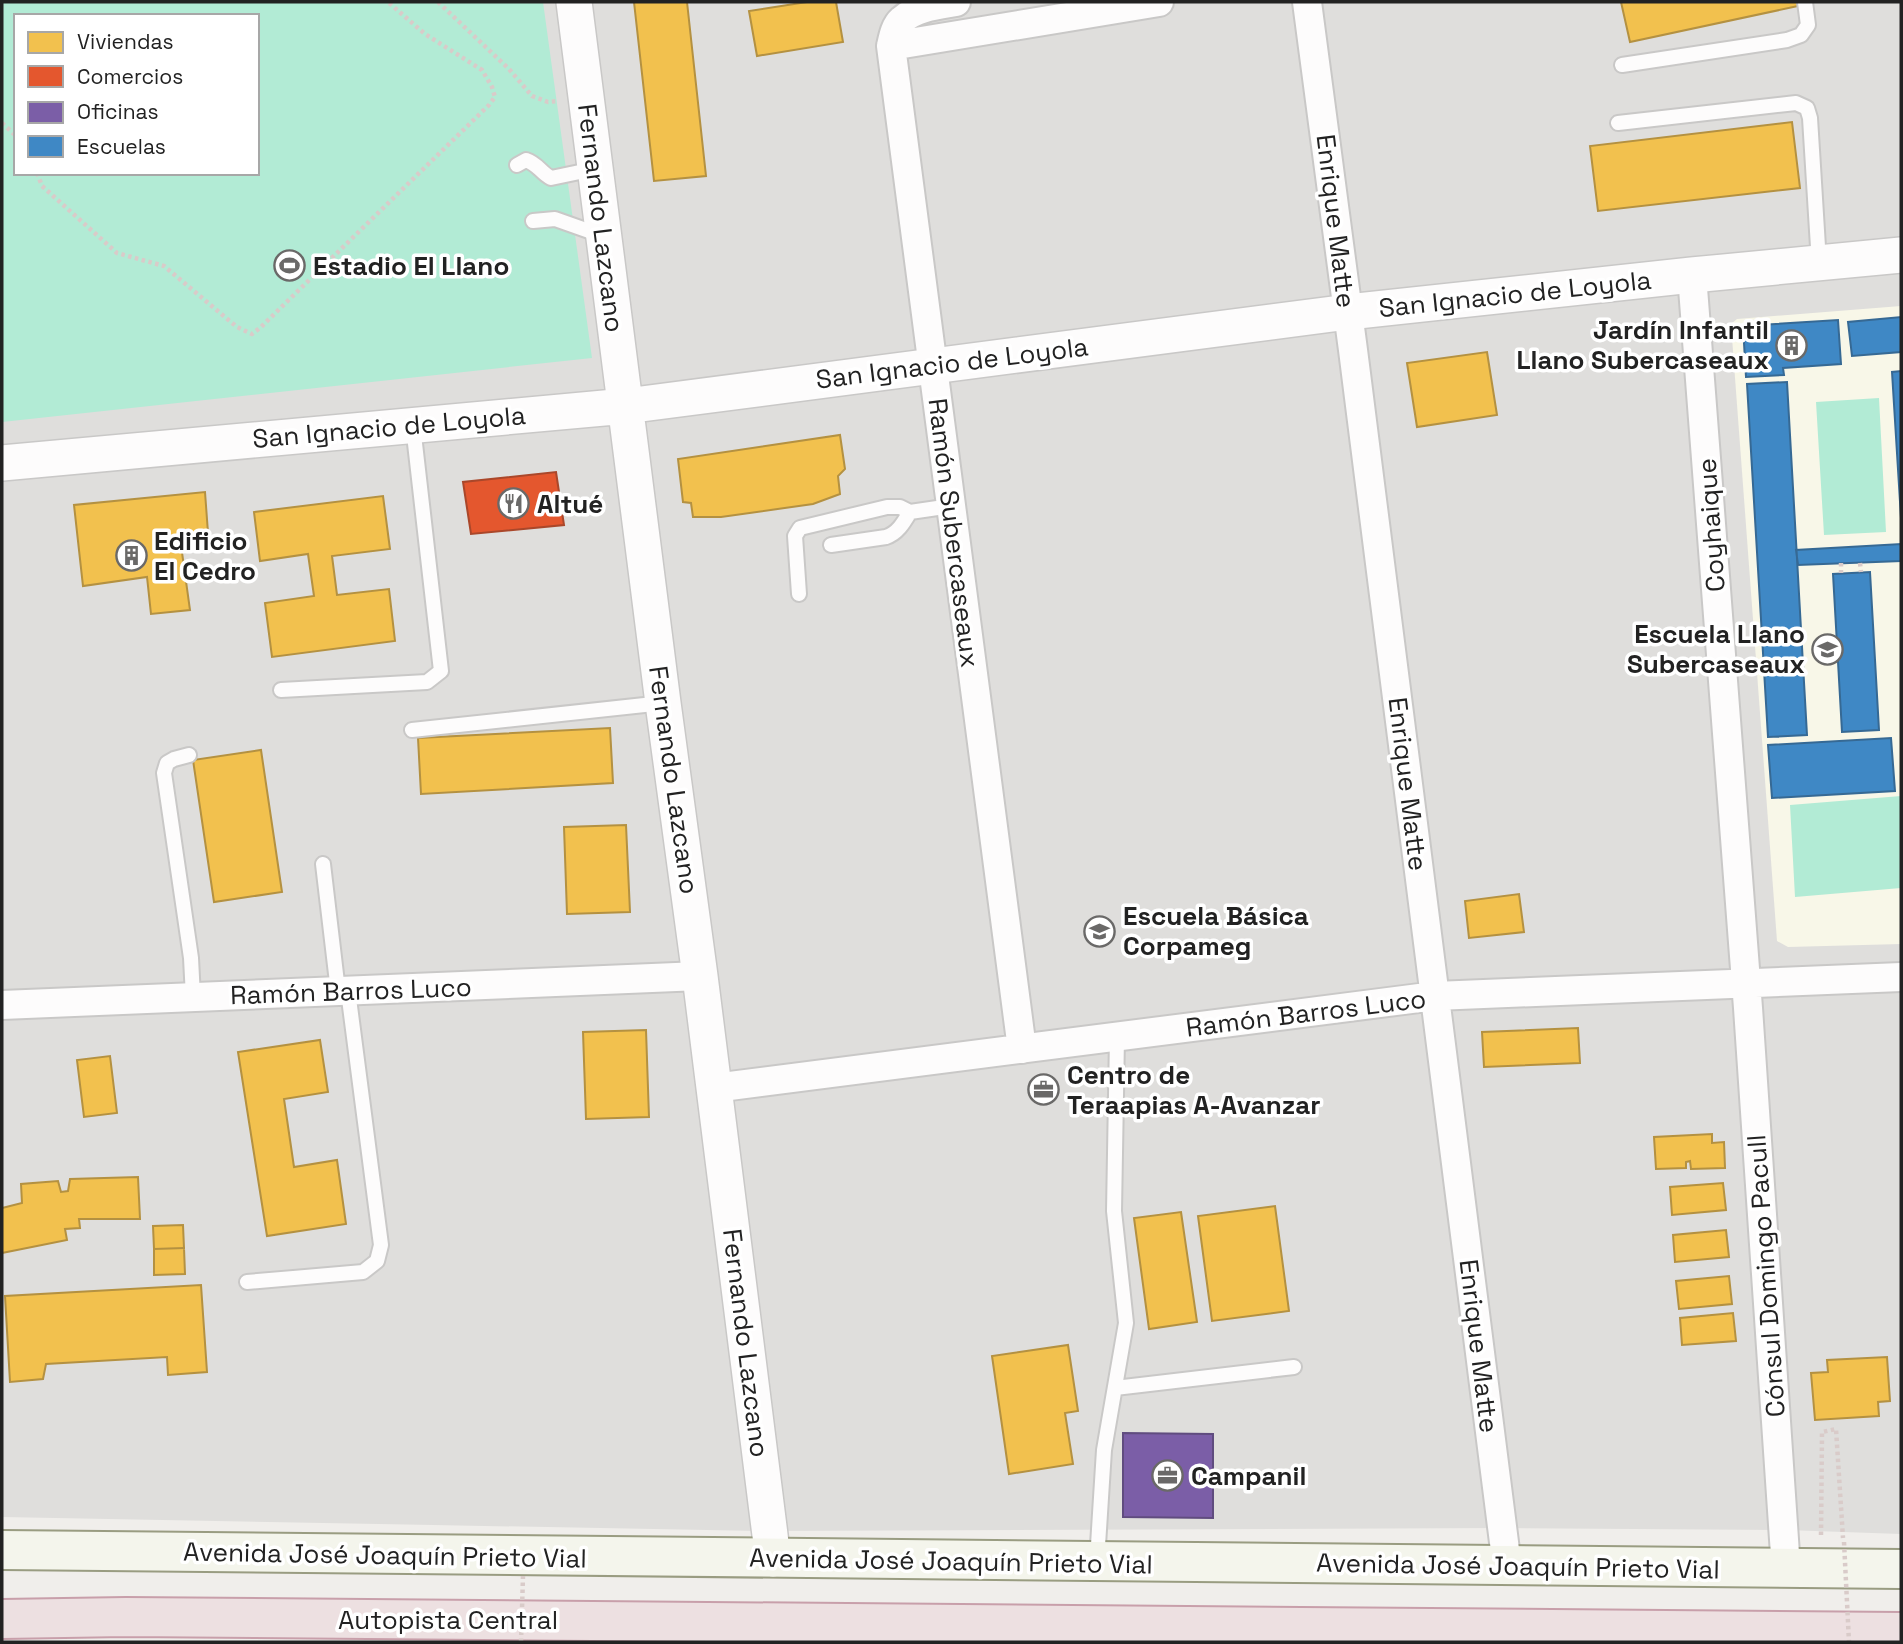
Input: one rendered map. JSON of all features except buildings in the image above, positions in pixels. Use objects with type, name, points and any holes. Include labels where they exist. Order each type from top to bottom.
[{"type":"highway","name":"Autopista Central","points":[[2,1619],[126,1617],[1901,1632]]},
{"type":"main road","name":"Avenida José Joaquín Prieto Vial","points":[[2,1550],[1901,1569]]},
{"type":"street","name":"Fernando Lazcano","points":[[574,2],[773,1559]]},
{"type":"street","name":"Ramón Subercaseaux","points":[[956,2],[926,8],[901,20],[891,46],[1022,1049]]},
{"type":"street","points":[[891,46],[1021,13],[1159,2]]},
{"type":"street","name":"Enrique Matte","points":[[1307,2],[1507,1566]]},
{"type":"street","name":"San Ignacio de Loyola","points":[[2,463],[626,406],[1348,312],[1901,255]]},
{"type":"street","name":"Coyhaique","points":[[1692,275],[1746,984]]},
{"type":"street","name":"Ramón Barros Luco","points":[[2,1005],[700,976]]},
{"type":"street","name":"Ramón Barros Luco","points":[[714,1088],[1435,996],[1901,977]]},
{"type":"street","name":"Cónsul Domingo Pacull","points":[[1746,984],[1786,1569]]},
{"type":"lane","points":[[1622,65],[1787,40],[1801,35],[1808,25],[1805,2]]},
{"type":"lane","points":[[1618,123],[1796,103],[1807,108],[1810,118],[1819,263]]},
{"type":"lane","points":[[517,165],[526,160],[534,162],[551,178],[595,169]]},
{"type":"lane","points":[[533,221],[555,219],[604,236]]},
{"type":"lane","points":[[281,690],[427,682],[441,671],[413,425]]},
{"type":"lane","points":[[799,594],[794,536],[800,528],[887,507],[900,507],[910,512],[951,506]]},
{"type":"lane","points":[[831,545],[892,535],[905,522],[910,512]]},
{"type":"lane","points":[[412,730],[663,704]]},
{"type":"lane","points":[[189,755],[167,763],[164,774],[191,958],[193,997]]},
{"type":"lane","points":[[247,1282],[363,1272],[377,1261],[381,1245],[323,864]]},
{"type":"lane","points":[[1097,1562],[1104,1450],[1126,1323],[1114,1211],[1117,1037]]},
{"type":"lane","points":[[1115,1388],[1294,1367]]},
{"type":"path","points":[[38,175],[42,186],[117,253],[164,266],[237,327],[252,334],[495,97],[482,70],[425,34],[388,2]]},
{"type":"path","points":[[438,2],[509,69],[532,96],[548,102],[586,98]]},
{"type":"path","points":[[1860,563],[1861,572]]},
{"type":"path","points":[[1841,564],[1841,573]]},
{"type":"path","points":[[1821,1548],[1822,1432],[1836,1429],[1849,1642]]},
{"type":"path","points":[[521,1642],[523,1576]]},
{"type":"shaded area","points":[[2,2],[1901,2],[1901,1534],[1786,1530],[1503,1528],[760,1531],[2,1517]]},
{"type":"shaded area","name":"Escuela Llano Subercaseaux","points":[[1901,306],[1901,944],[1788,947],[1777,941],[1731,324],[1737,319]]},
{"type":"green space","name":"Estadio El Llano","points":[[2,2],[543,2],[592,358],[2,422]]},
{"type":"green space","points":[[1879,398],[1886,532],[1824,535],[1816,402]]},
{"type":"green space","points":[[1901,796],[1901,888],[1795,897],[1790,805]]},
{"type":"place","name":"Estadio El Llano","points":[[290,266]]},
{"type":"place","name":"Jardín Infantil Llano Subercaseaux","points":[[1792,345]]},
{"type":"place","name":"Altué","points":[[514,504]]},
{"type":"place","name":"Edificio El Cedro","points":[[131,556]]},
{"type":"place","name":"Escuela Llano Subercaseaux","points":[[1828,649]]},
{"type":"place","name":"Escuela Básica Corpameg","points":[[1100,931]]},
{"type":"place","name":"Centro de Teraapias A-Avanzar","points":[[1044,1090]]},
{"type":"place","name":"Campanil","points":[[1168,1476]]}]
